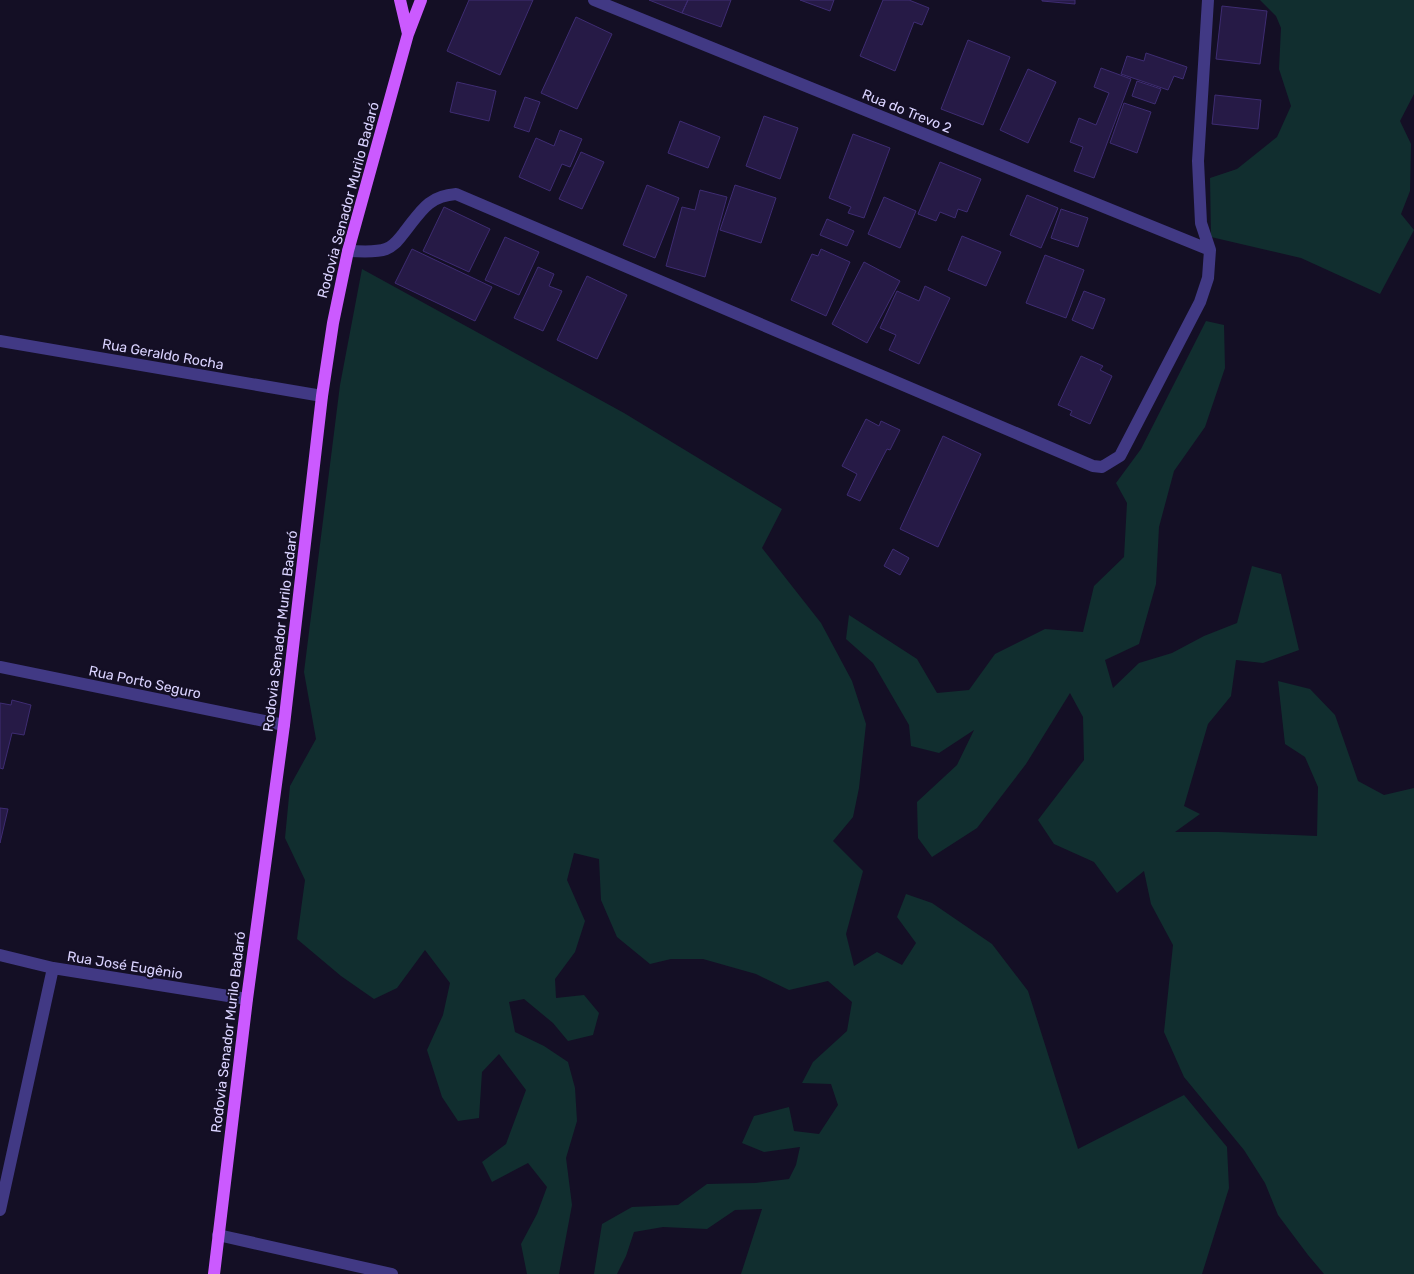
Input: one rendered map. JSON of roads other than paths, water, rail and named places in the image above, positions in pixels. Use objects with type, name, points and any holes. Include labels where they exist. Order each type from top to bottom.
[{"type":"main road","points":[[400,0],[408,34]]},
{"type":"main road","name":"Rodovia Senador Murilo Badaró","points":[[214,1274],[247,999],[284,726],[332,323],[348,251],[408,34],[421,0]]},
{"type":"street","name":"Rua do Trevo 2","points":[[594,0],[1210,250]]},
{"type":"street","points":[[348,251],[378,251],[386,249],[395,243],[431,200],[443,195],[456,194],[1093,466],[1102,467],[1120,456],[1200,302],[1208,278],[1210,250],[1202,223],[1198,161],[1208,0]]},
{"type":"street","name":"Rua Geraldo Rocha","points":[[0,341],[322,396]]},
{"type":"street","name":"Rua Porto Seguro","points":[[0,668],[284,726]]},
{"type":"street","name":"Rua José Eugênio","points":[[0,955],[53,968],[247,999]]},
{"type":"street","points":[[0,1210],[53,968]]},
{"type":"street","points":[[218,1234],[392,1274]]}]
